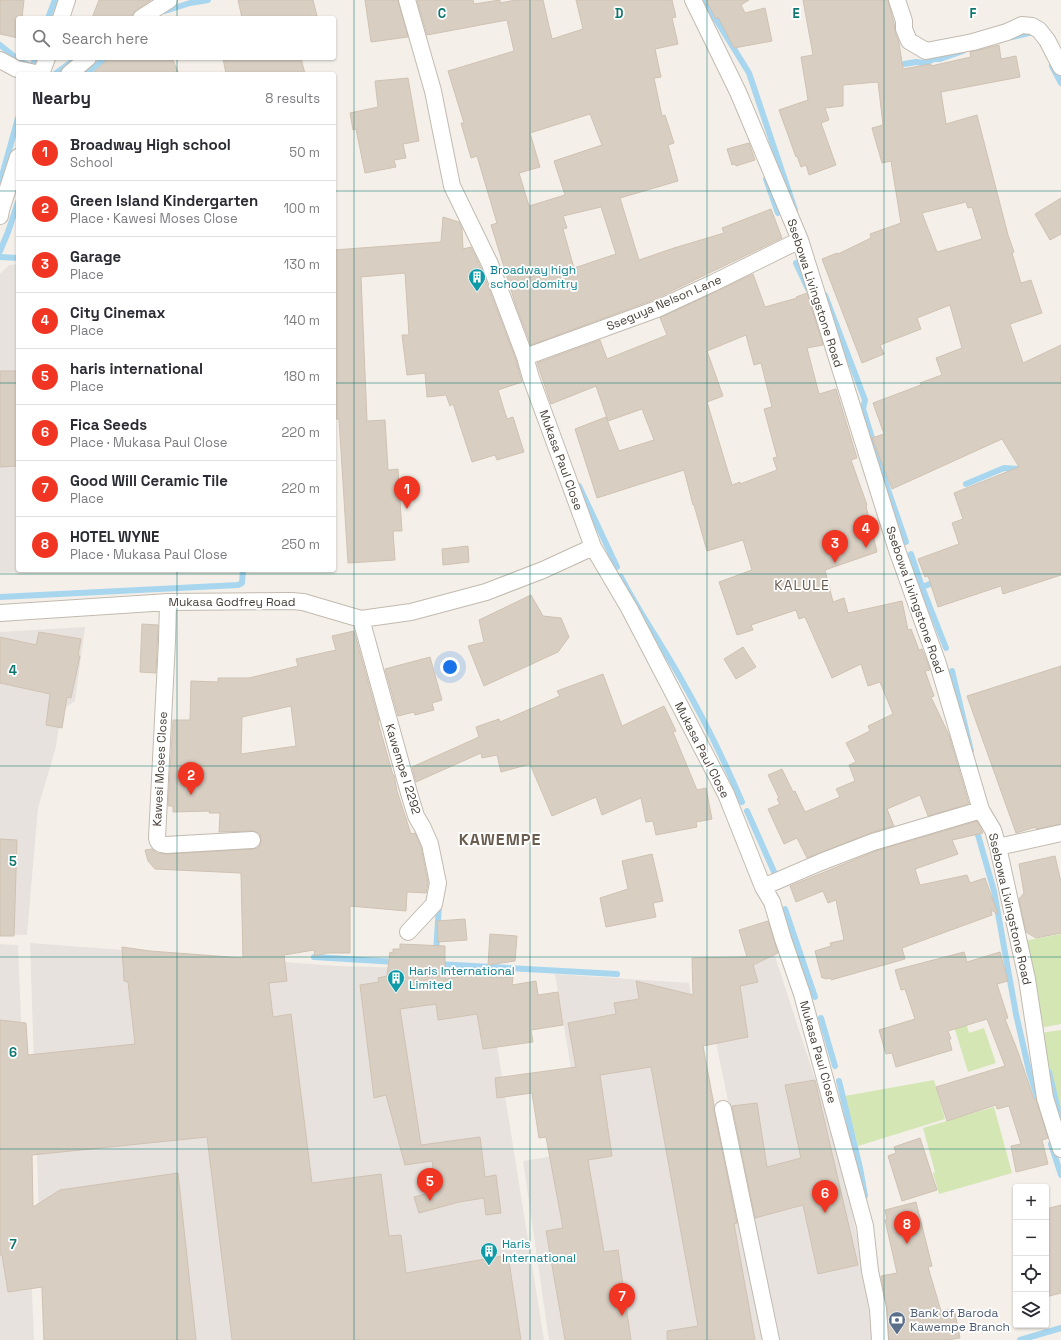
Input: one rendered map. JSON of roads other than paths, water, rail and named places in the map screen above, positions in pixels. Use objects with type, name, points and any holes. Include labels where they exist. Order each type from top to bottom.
[{"type":"street","points":[[61,16],[67,0]]},
{"type":"street","points":[[144,16],[169,0]]},
{"type":"street","name":"Mukasa Paul Close","points":[[407,0],[433,91],[452,186],[490,264],[593,546],[629,608],[726,794],[764,887],[772,902],[802,994],[865,1226],[870,1271],[878,1309],[880,1340]]},
{"type":"street","name":"Ssebowa Livingstone Road","points":[[693,0],[738,92],[800,240],[897,550],[938,664],[981,810],[993,830],[998,847],[1026,979],[1045,1098],[1061,1149]]},
{"type":"street","points":[[896,0],[904,21],[904,29],[909,41],[926,51],[973,42],[1007,32],[1022,25],[1032,26],[1039,30],[1047,40],[1061,67]]},
{"type":"street","points":[[0,60],[17,69],[31,72]]},
{"type":"street","points":[[42,72],[46,60]]},
{"type":"street","points":[[71,72],[86,60]]},
{"type":"street","points":[[0,216],[16,163]]},
{"type":"street","name":"Sseguya Nelson Lane","points":[[525,357],[657,308],[714,283],[800,240]]},
{"type":"street","name":"Mukasa Godfrey Road","points":[[0,613],[168,602],[303,602],[360,619],[411,612],[486,592],[543,570],[593,546]]},
{"type":"street","name":"Kawesi Moses Close","points":[[168,602],[156,838],[160,844],[166,845],[252,840]]},
{"type":"street","name":"Kawempe I 2292","points":[[360,619],[416,816],[430,844],[438,883],[434,904],[408,932]]},
{"type":"street","points":[[764,887],[873,842],[981,810]]},
{"type":"street","points":[[998,847],[1061,833]]},
{"type":"street","points":[[723,1109],[771,1340]]},
{"type":"waterway","points":[[49,16],[55,0]]},
{"type":"waterway","points":[[165,11],[190,3],[208,0]]},
{"type":"waterway","points":[[704,0],[749,73],[795,210]]},
{"type":"waterway","points":[[1012,37],[1033,32]]},
{"type":"waterway","points":[[0,45],[15,57],[15,60],[33,66],[34,60]]},
{"type":"waterway","points":[[904,64],[916,62],[925,63],[963,51]]},
{"type":"waterway","points":[[88,72],[103,60]]},
{"type":"waterway","points":[[58,72],[70,63]]},
{"type":"waterway","points":[[1052,66],[1061,83]]},
{"type":"waterway","points":[[0,183],[16,125]]},
{"type":"waterway","points":[[766,179],[778,213]]},
{"type":"waterway","points":[[0,251],[16,208]]},
{"type":"waterway","points":[[0,257],[16,258]]},
{"type":"waterway","points":[[796,263],[808,289]]},
{"type":"waterway","points":[[825,295],[865,400],[863,409],[906,542]]},
{"type":"waterway","points":[[966,484],[1004,468],[1018,469],[1022,467]]},
{"type":"waterway","points":[[579,486],[617,567]]},
{"type":"waterway","points":[[911,554],[922,587],[946,648]]},
{"type":"waterway","points":[[0,597],[238,585],[242,583],[243,572]]},
{"type":"waterway","points":[[621,577],[698,709],[742,802]]},
{"type":"waterway","points":[[922,587],[938,581]]},
{"type":"waterway","points":[[952,671],[971,751]]},
{"type":"waterway","points":[[747,811],[775,874]]},
{"type":"waterway","points":[[976,828],[994,891],[1016,1014],[1029,1071],[1039,1103]]},
{"type":"waterway","points":[[436,953],[439,905]]},
{"type":"waterway","points":[[785,909],[815,997]]},
{"type":"waterway","points":[[314,957],[396,962]]},
{"type":"waterway","points":[[437,964],[617,974]]},
{"type":"waterway","points":[[821,1018],[835,1066]]},
{"type":"waterway","points":[[1049,1072],[1061,1122]]},
{"type":"waterway","points":[[839,1081],[860,1168],[865,1196]]},
{"type":"waterway","points":[[1051,1144],[1061,1175]]},
{"type":"waterway","points":[[1020,1340],[1061,1328]]},
{"type":"place","name":"Broadway high school domitry","points":[[477,292]]},
{"type":"place","name":"Broadway High school","points":[[407,509]]},
{"type":"place","name":"City Cinemax","points":[[866,548]]},
{"type":"place","name":"Garage","points":[[835,563]]},
{"type":"place","name":"Green Island Kindergarten","points":[[191,795]]},
{"type":"place","name":"Haris International Limited","points":[[396,993]]},
{"type":"place","name":"haris international","points":[[430,1201]]},
{"type":"place","name":"Fica Seeds","points":[[825,1213]]},
{"type":"place","name":"HOTEL WYNE","points":[[907,1244]]},
{"type":"place","name":"Haris International","points":[[489,1266]]},
{"type":"place","name":"Good Will Ceramic Tile","points":[[622,1316]]},
{"type":"place","name":"Bank of Baroda Kawempe Branch","points":[[897,1335]]},
{"type":"district","name":"KALULE","points":[[802,585]]},
{"type":"district","name":"KAWEMPE","points":[[500,839]]}]
